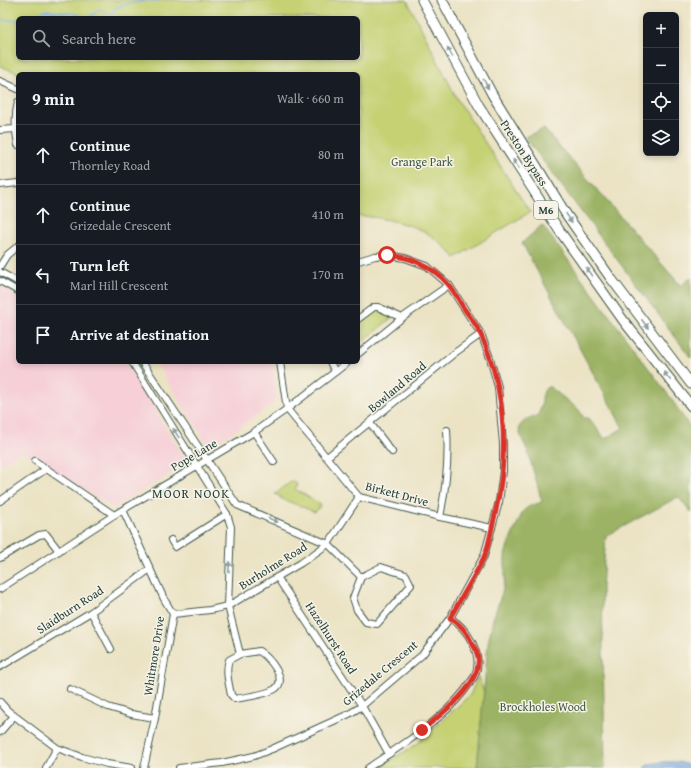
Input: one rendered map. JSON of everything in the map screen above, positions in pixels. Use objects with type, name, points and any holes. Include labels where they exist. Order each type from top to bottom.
[{"type":"highway","name":"Preston Bypass","points":[[422,0],[480,106],[559,230],[622,320],[691,406]]},
{"type":"highway","name":"Preston Bypass","points":[[442,0],[492,94],[566,214],[610,278],[691,384]]},
{"type":"street","points":[[0,81],[16,88]]},
{"type":"street","points":[[16,110],[16,134]]},
{"type":"street","points":[[0,130],[15,129]]},
{"type":"street","points":[[0,185],[16,183]]},
{"type":"street","points":[[0,266],[8,255],[16,248]]},
{"type":"street","name":"Grizedale Crescent","points":[[179,768],[222,763],[254,756],[349,714],[362,706],[422,655],[450,618],[484,556],[498,502],[503,471],[502,423],[498,388],[490,358],[481,334],[449,285],[427,266],[405,258],[389,255],[360,260]]},
{"type":"street","points":[[0,272],[16,281]]},
{"type":"street","points":[[0,281],[16,290]]},
{"type":"street","points":[[360,352],[402,318],[449,285]]},
{"type":"street","points":[[360,317],[374,307],[402,318]]},
{"type":"street","name":"Bowland Road","points":[[327,457],[456,352],[481,334]]},
{"type":"street","points":[[133,364],[227,514],[231,527],[228,606],[240,654]]},
{"type":"street","points":[[143,364],[237,506],[328,544],[361,577]]},
{"type":"street","points":[[280,364],[287,409]]},
{"type":"street","points":[[331,364],[336,372]]},
{"type":"street","name":"Pope Lane","points":[[0,588],[59,552],[114,515],[254,432],[287,409],[346,364]]},
{"type":"street","name":"Birkett Drive","points":[[287,409],[359,498],[492,528]]},
{"type":"street","points":[[370,423],[392,452]]},
{"type":"street","points":[[440,517],[447,475],[447,430]]},
{"type":"street","points":[[254,432],[274,462]]},
{"type":"street","points":[[35,461],[114,515]]},
{"type":"street","points":[[0,501],[46,469]]},
{"type":"street","name":"Burholme Road","points":[[173,614],[210,610],[228,606],[277,577],[328,544],[359,498]]},
{"type":"street","name":"Whitmore Drive","points":[[123,510],[164,599],[173,614],[156,718],[144,768]]},
{"type":"street","points":[[171,540],[175,547],[227,514]]},
{"type":"street","points":[[0,558],[39,534],[46,534],[59,552]]},
{"type":"street","points":[[381,567],[406,575],[411,585],[377,624],[366,622],[357,610],[353,598],[361,577],[381,567]]},
{"type":"street","name":"Slaidburn Road","points":[[0,667],[91,612],[150,569]]},
{"type":"street","name":"Hazelhurst Road","points":[[277,577],[362,706],[390,754]]},
{"type":"street","points":[[91,612],[111,649]]},
{"type":"street","points":[[368,768],[408,742],[453,705],[476,674],[478,658],[470,637],[459,623],[450,618]]},
{"type":"street","points":[[259,651],[265,655],[273,664],[280,678],[279,684],[275,689],[257,695],[235,698],[231,695],[227,666],[229,660],[240,654],[259,651]]},
{"type":"street","points":[[70,689],[108,707],[131,714],[156,718]]},
{"type":"street","points":[[0,702],[14,716],[57,748],[107,764],[132,768]]},
{"type":"street","points":[[0,732],[14,716]]},
{"type":"street","points":[[46,768],[57,748]]},
{"type":"shaded area","points":[[0,286],[16,295],[16,364],[126,364],[188,463],[114,509],[23,451],[0,465]]},
{"type":"shaded area","points":[[157,364],[273,364],[277,393],[280,399],[209,449]]},
{"type":"green space","name":"Grange Park","points":[[0,0],[407,0],[457,99],[530,212],[455,258],[433,237],[418,229],[389,220],[360,216],[360,72],[16,72],[0,66]]},
{"type":"green space","points":[[544,129],[681,286],[691,277],[691,358],[525,137]]},
{"type":"green space","name":"Brockholes Wood","points":[[542,225],[670,397],[691,429],[691,512],[678,497],[606,536],[602,587],[605,768],[477,768],[488,643],[493,619],[505,579],[505,556],[508,545],[523,511],[530,506],[542,502],[528,452],[520,434],[519,427],[527,419],[538,416],[544,391],[547,387],[550,387],[579,410],[584,418],[589,418],[605,439],[623,428],[522,243]]},
{"type":"green space","points":[[373,310],[394,316],[360,343],[360,320]]},
{"type":"green space","points":[[292,481],[297,484],[295,489],[321,505],[315,512],[280,498],[280,496],[275,494]]},
{"type":"green space","points":[[478,677],[484,692],[477,768],[378,768],[417,744],[470,695]]},
{"type":"water","points":[[664,762],[682,763],[691,768],[644,768],[648,764]]},
{"type":"waterway","points":[[91,16],[101,9],[109,14],[113,12],[115,8],[129,3],[148,0]]},
{"type":"waterway","points":[[149,0],[155,2],[160,0]]},
{"type":"waterway","points":[[36,16],[41,12],[48,10],[73,13],[81,16]]},
{"type":"waterway","points":[[0,20],[16,20]]},
{"type":"district","name":"MOOR NOOK","points":[[191,493]]},
{"type":"route","points":[[387,255],[405,258],[427,266],[449,285],[481,334],[490,358],[498,388],[502,417],[503,471],[492,528],[484,556],[450,618],[459,623],[470,637],[478,658],[476,674],[453,705],[422,730]]}]
